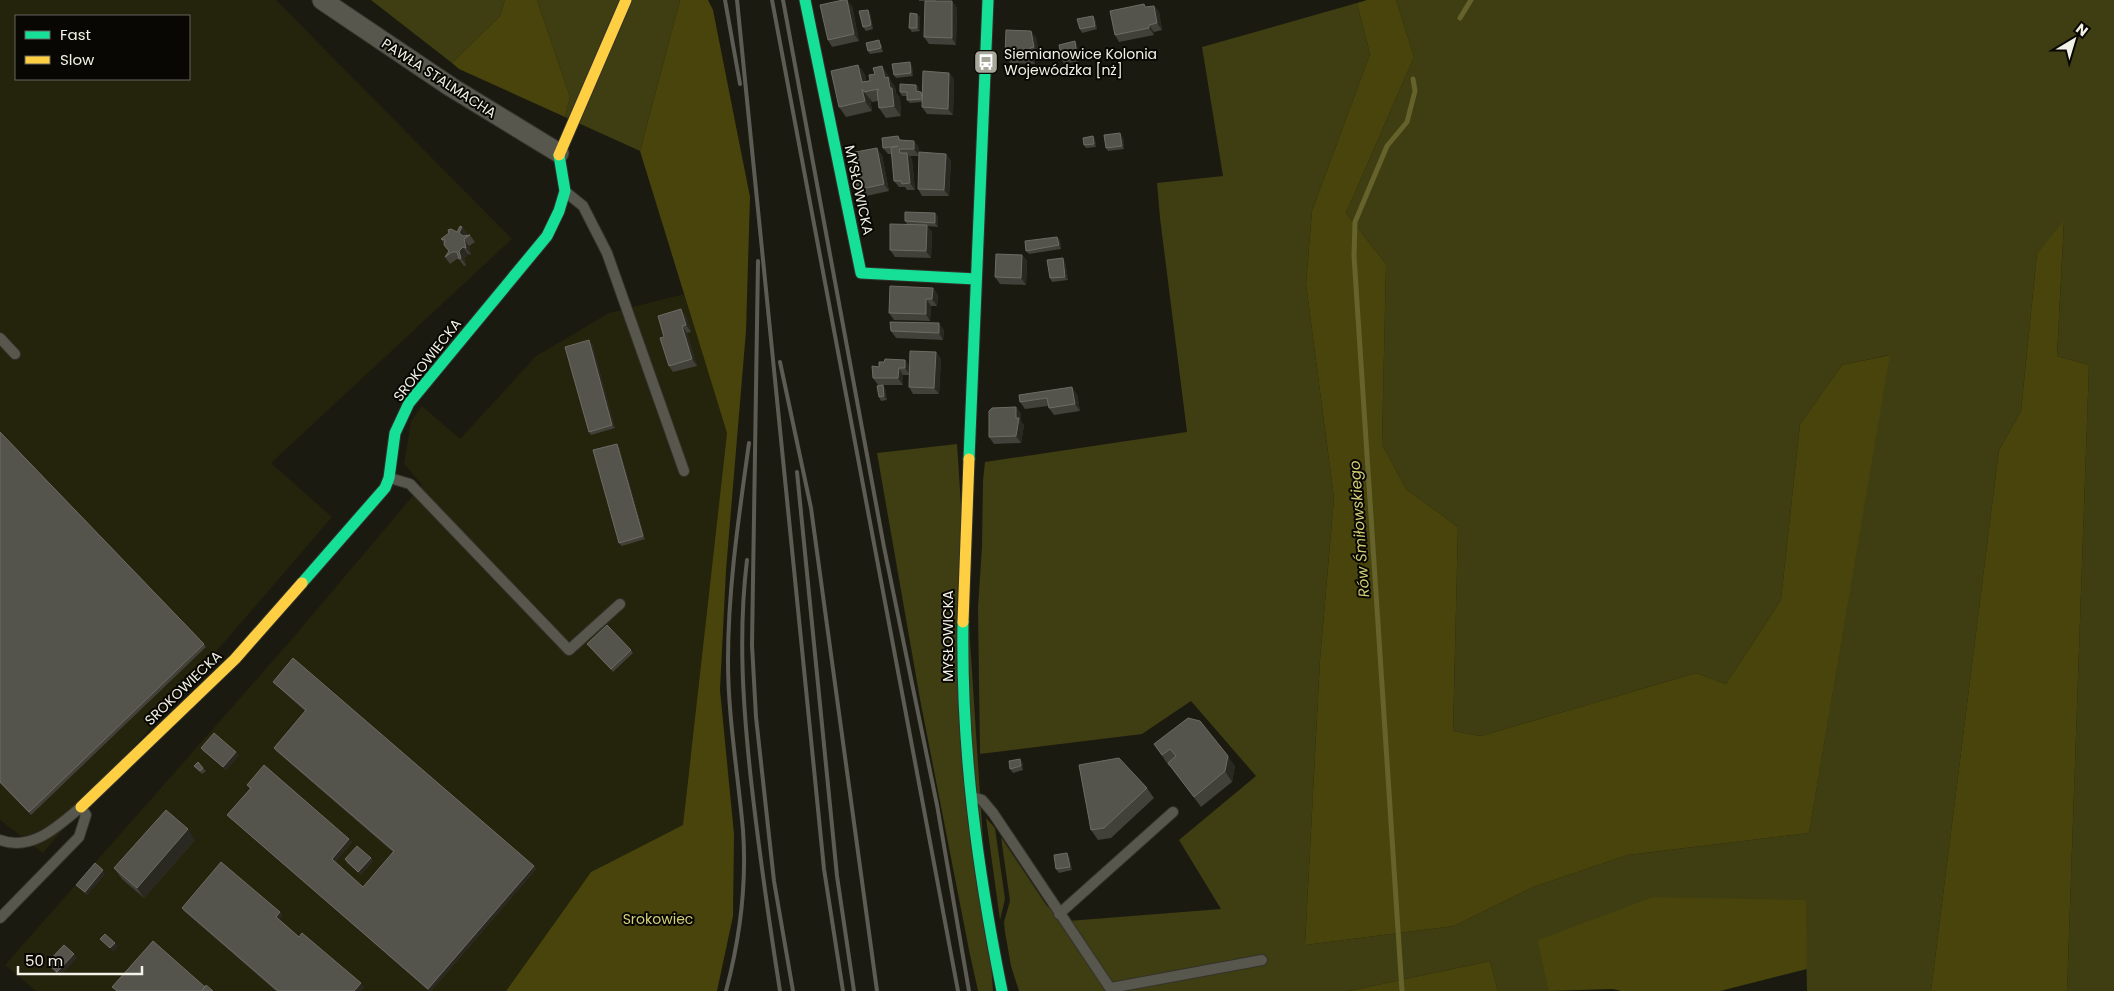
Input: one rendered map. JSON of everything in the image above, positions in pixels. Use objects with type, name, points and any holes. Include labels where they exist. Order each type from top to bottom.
[{"type":"street","name":"PAWŁA STALMACHA","points":[[322,0],[451,87],[559,152]]},
{"type":"street","points":[[559,152],[626,0]]},
{"type":"street","name":"MYSŁOWICKA","points":[[805,0],[861,273],[976,279]]},
{"type":"street","name":"MYSŁOWICKA","points":[[988,0],[963,635],[963,710],[970,796],[979,864],[1002,991]]},
{"type":"street","name":"SROKOWIECKA","points":[[81,807],[235,659],[385,488],[389,478],[395,433],[410,403],[547,236],[559,211],[565,191],[559,152]]},
{"type":"lane","points":[[565,191],[583,206],[607,253],[684,471]]},
{"type":"lane","points":[[0,338],[15,354]]},
{"type":"lane","points":[[389,478],[410,484],[569,650],[620,604]]},
{"type":"lane","points":[[970,796],[982,800],[993,813],[1058,914],[1111,990],[1262,960]]},
{"type":"lane","points":[[0,840],[22,844],[44,836],[81,807],[86,815],[79,836],[0,918]]},
{"type":"lane","points":[[1058,914],[1086,892],[1173,812]]},
{"type":"shaded area","points":[[0,0],[276,0],[512,239],[271,463],[332,517],[43,853],[0,820]]},
{"type":"shaded area","points":[[371,0],[505,0],[500,16],[452,63]]},
{"type":"shaded area","points":[[537,0],[680,0],[640,151],[565,117],[570,97]]},
{"type":"shaded area","points":[[1396,0],[2114,0],[2114,991],[2067,991],[2089,365],[2057,356],[2064,221],[2037,253],[2021,411],[1999,450],[1931,991],[1807,991],[1805,900],[1539,940],[1548,991],[1498,991],[1490,961],[1349,991],[1019,991],[1011,966],[1005,932],[1004,922],[1010,901],[1001,837],[1047,906],[1068,921],[1221,909],[1179,840],[1256,776],[1191,701],[1142,734],[980,754],[978,608],[985,462],[1187,432],[1157,183],[1223,176],[1202,47],[1357,3],[1370,54],[1312,211],[1306,284],[1334,498],[1320,660],[1305,945],[1454,926],[1533,887],[1628,855],[1809,833],[1889,355],[1842,365],[1800,424],[1781,600],[1726,684],[1696,673],[1481,736],[1453,731],[1458,527],[1406,489],[1382,444],[1386,264],[1346,213],[1414,57]]},
{"type":"shaded area","points":[[684,294],[727,433],[683,825],[591,872],[506,991],[36,991],[5,965],[292,639],[422,485],[404,464],[411,421],[422,406],[460,439],[536,356],[609,313]]},
{"type":"shaded area","points":[[957,444],[993,991],[978,991],[969,950],[920,699],[877,453]]},
{"type":"shaded area","points":[[986,818],[995,828],[1005,899],[1000,920]]},
{"type":"green space","points":[[505,0],[537,0],[570,97],[565,117],[459,69],[452,63],[500,16]]},
{"type":"green space","name":"Srokowiec","points":[[680,0],[708,0],[713,10],[750,197],[746,331],[726,570],[720,690],[734,834],[733,916],[717,991],[506,991],[591,872],[683,825],[727,433],[640,151]]},
{"type":"green space","points":[[1367,0],[1396,0],[1414,57],[1346,213],[1386,264],[1382,444],[1406,489],[1458,527],[1453,731],[1481,736],[1696,673],[1726,684],[1781,600],[1800,424],[1842,365],[1890,355],[1809,833],[1628,855],[1533,887],[1454,926],[1305,945],[1320,660],[1334,498],[1306,284],[1312,211],[1370,54],[1357,3]]},
{"type":"green space","points":[[2064,220],[2057,356],[2089,365],[2067,991],[1931,991],[1999,450],[2021,411],[2037,253]]},
{"type":"green space","points":[[1653,897],[1806,900],[1807,969],[1720,991],[1621,991],[1613,989],[1548,991],[1538,940]]},
{"type":"green space","points":[[1490,961],[1498,991],[1349,991]]},
{"type":"building","points":[[847,0],[854,34],[828,40],[820,5]]},
{"type":"building","points":[[925,1],[952,1],[952,38],[924,37]]},
{"type":"building","points":[[1144,4],[1145,7],[1154,6],[1157,23],[1149,25],[1149,28],[1115,35],[1110,11]]},
{"type":"building","points":[[868,10],[871,25],[863,27],[859,11]]},
{"type":"building","points":[[910,13],[917,14],[917,28],[909,28]]},
{"type":"building","points":[[1093,16],[1095,26],[1080,29],[1077,19]]},
{"type":"building","points":[[1006,30],[1031,31],[1034,47],[1030,48],[1030,57],[1005,56]]},
{"type":"building","points":[[879,40],[881,48],[868,51],[866,43]]},
{"type":"building","points":[[1075,41],[1077,57],[1062,60],[1059,45]]},
{"type":"building","points":[[910,62],[911,73],[894,75],[892,64]]},
{"type":"building","points":[[858,65],[862,82],[870,81],[869,75],[875,74],[873,68],[882,66],[885,78],[888,77],[890,88],[892,88],[894,106],[879,108],[877,91],[879,89],[864,92],[862,89],[865,101],[839,107],[831,71]]},
{"type":"building","points":[[923,71],[949,73],[948,109],[922,107]]},
{"type":"building","points":[[900,84],[916,85],[916,91],[921,92],[922,99],[907,100],[907,92],[900,92]]},
{"type":"building","points":[[1120,133],[1122,146],[1106,148],[1104,135]]},
{"type":"building","points":[[898,136],[899,140],[914,141],[914,149],[899,149],[900,153],[907,153],[910,183],[902,184],[901,181],[894,181],[891,148],[898,146],[883,148],[882,138]]},
{"type":"building","points":[[1093,136],[1094,144],[1084,145],[1083,138]]},
{"type":"building","points":[[877,148],[884,184],[857,190],[850,153]]},
{"type":"building","points":[[919,152],[946,154],[944,190],[918,189]]},
{"type":"building","points":[[905,212],[935,213],[935,223],[905,221]]},
{"type":"building","points":[[890,224],[927,225],[926,251],[890,250]]},
{"type":"building","points":[[460,226],[462,227],[459,233],[463,236],[470,235],[464,239],[466,248],[463,247],[459,251],[461,258],[459,259],[457,252],[452,252],[445,257],[449,251],[444,245],[445,240],[441,239],[449,233],[448,230],[451,229],[457,232]]},
{"type":"building","points":[[1057,237],[1059,245],[1026,251],[1025,241]]},
{"type":"building","points":[[996,254],[1022,255],[1021,278],[995,277]]},
{"type":"building","points":[[1063,258],[1065,277],[1050,278],[1047,260]]},
{"type":"building","points":[[890,286],[933,288],[932,299],[926,299],[926,314],[889,313]]},
{"type":"building","points":[[681,309],[686,325],[682,326],[692,359],[669,366],[660,338],[664,337],[658,316]]},
{"type":"building","points":[[890,322],[939,323],[939,333],[891,331]]},
{"type":"building","points":[[589,340],[612,425],[589,432],[565,347]]},
{"type":"building","points":[[910,351],[936,352],[934,388],[909,387]]},
{"type":"building","points":[[885,359],[905,360],[905,368],[899,368],[898,378],[873,378],[872,366],[879,367],[879,362],[884,362]]},
{"type":"building","points":[[883,385],[884,396],[879,397],[877,386]]},
{"type":"building","points":[[1072,387],[1075,404],[1049,408],[1047,398],[1020,402],[1019,395]]},
{"type":"building","points":[[1016,407],[1016,418],[1019,418],[1016,436],[989,437],[989,411],[992,408]]},
{"type":"building","points":[[0,432],[204,644],[29,812],[0,782]]},
{"type":"building","points":[[617,444],[643,536],[619,543],[593,450]]},
{"type":"building","points":[[607,625],[631,650],[611,669],[587,644]]},
{"type":"building","points":[[293,658],[534,866],[428,989],[227,815],[251,788],[247,785],[264,765],[349,839],[332,859],[363,887],[394,851],[274,748],[306,710],[273,682]]},
{"type":"building","points":[[1188,718],[1200,721],[1228,756],[1225,771],[1194,797],[1168,763],[1176,756],[1170,749],[1162,755],[1154,744]]},
{"type":"building","points":[[214,733],[236,752],[223,767],[201,748]]},
{"type":"building","points":[[1119,758],[1147,788],[1104,828],[1091,830],[1079,765]]},
{"type":"building","points":[[1020,759],[1021,766],[1010,769],[1009,761]]},
{"type":"building","points":[[198,762],[203,768],[200,771],[194,766]]},
{"type":"building","points":[[166,810],[188,829],[137,888],[114,868]]},
{"type":"building","points":[[357,846],[371,858],[358,872],[345,859]]},
{"type":"building","points":[[1067,853],[1070,867],[1056,869],[1054,855]]},
{"type":"building","points":[[221,862],[280,912],[276,917],[299,937],[302,933],[361,983],[354,991],[278,991],[182,908]]},
{"type":"building","points":[[95,863],[103,870],[85,892],[76,885]]},
{"type":"building","points":[[105,934],[115,943],[110,948],[100,939]]},
{"type":"building","points":[[153,941],[205,987],[202,991],[117,991],[112,987]]},
{"type":"building","points":[[64,945],[74,954],[57,972],[47,963]]},
{"type":"building","points":[[206,985],[213,991],[202,991]]},
{"type":"waterway","name":"Rów Śmiłowskiego","points":[[1460,18],[1471,0]]},
{"type":"waterway","name":"Rów Śmiłowskiego","points":[[1402,991],[1354,256],[1355,222],[1387,146],[1407,122],[1415,91],[1413,79]]},
{"type":"railway","points":[[725,0],[740,84]]},
{"type":"railway","points":[[737,0],[824,869],[843,991]]},
{"type":"railway","points":[[772,0],[958,991]]},
{"type":"railway","points":[[783,0],[884,547],[937,805],[969,991]]},
{"type":"railway","points":[[758,261],[752,645],[756,717],[774,881],[793,991]]},
{"type":"railway","points":[[780,362],[811,508],[877,991]]},
{"type":"railway","points":[[726,991],[739,931],[744,871],[743,830],[728,682],[728,634],[738,524],[749,443]]},
{"type":"railway","points":[[797,472],[837,876],[854,991]]},
{"type":"railway","points":[[747,560],[742,643],[746,725],[757,833],[780,991]]},
{"type":"traffic: fast","points":[[805,0],[861,273],[976,279]]},
{"type":"traffic: fast","points":[[969,459],[988,0]]},
{"type":"traffic: fast","points":[[302,583],[385,488],[389,478],[395,433],[409,403],[547,236],[559,211],[565,191],[559,155]]},
{"type":"traffic: fast","points":[[963,622],[965,715],[972,807],[985,899],[1002,991]]},
{"type":"traffic: slow","points":[[559,155],[626,0]]},
{"type":"traffic: slow","points":[[963,622],[969,459]]},
{"type":"traffic: slow","points":[[81,807],[235,659],[302,583]]},
{"type":"place","name":"Siemianowice Kolonia Wojewódzka [nż]","points":[[986,62]]}]
